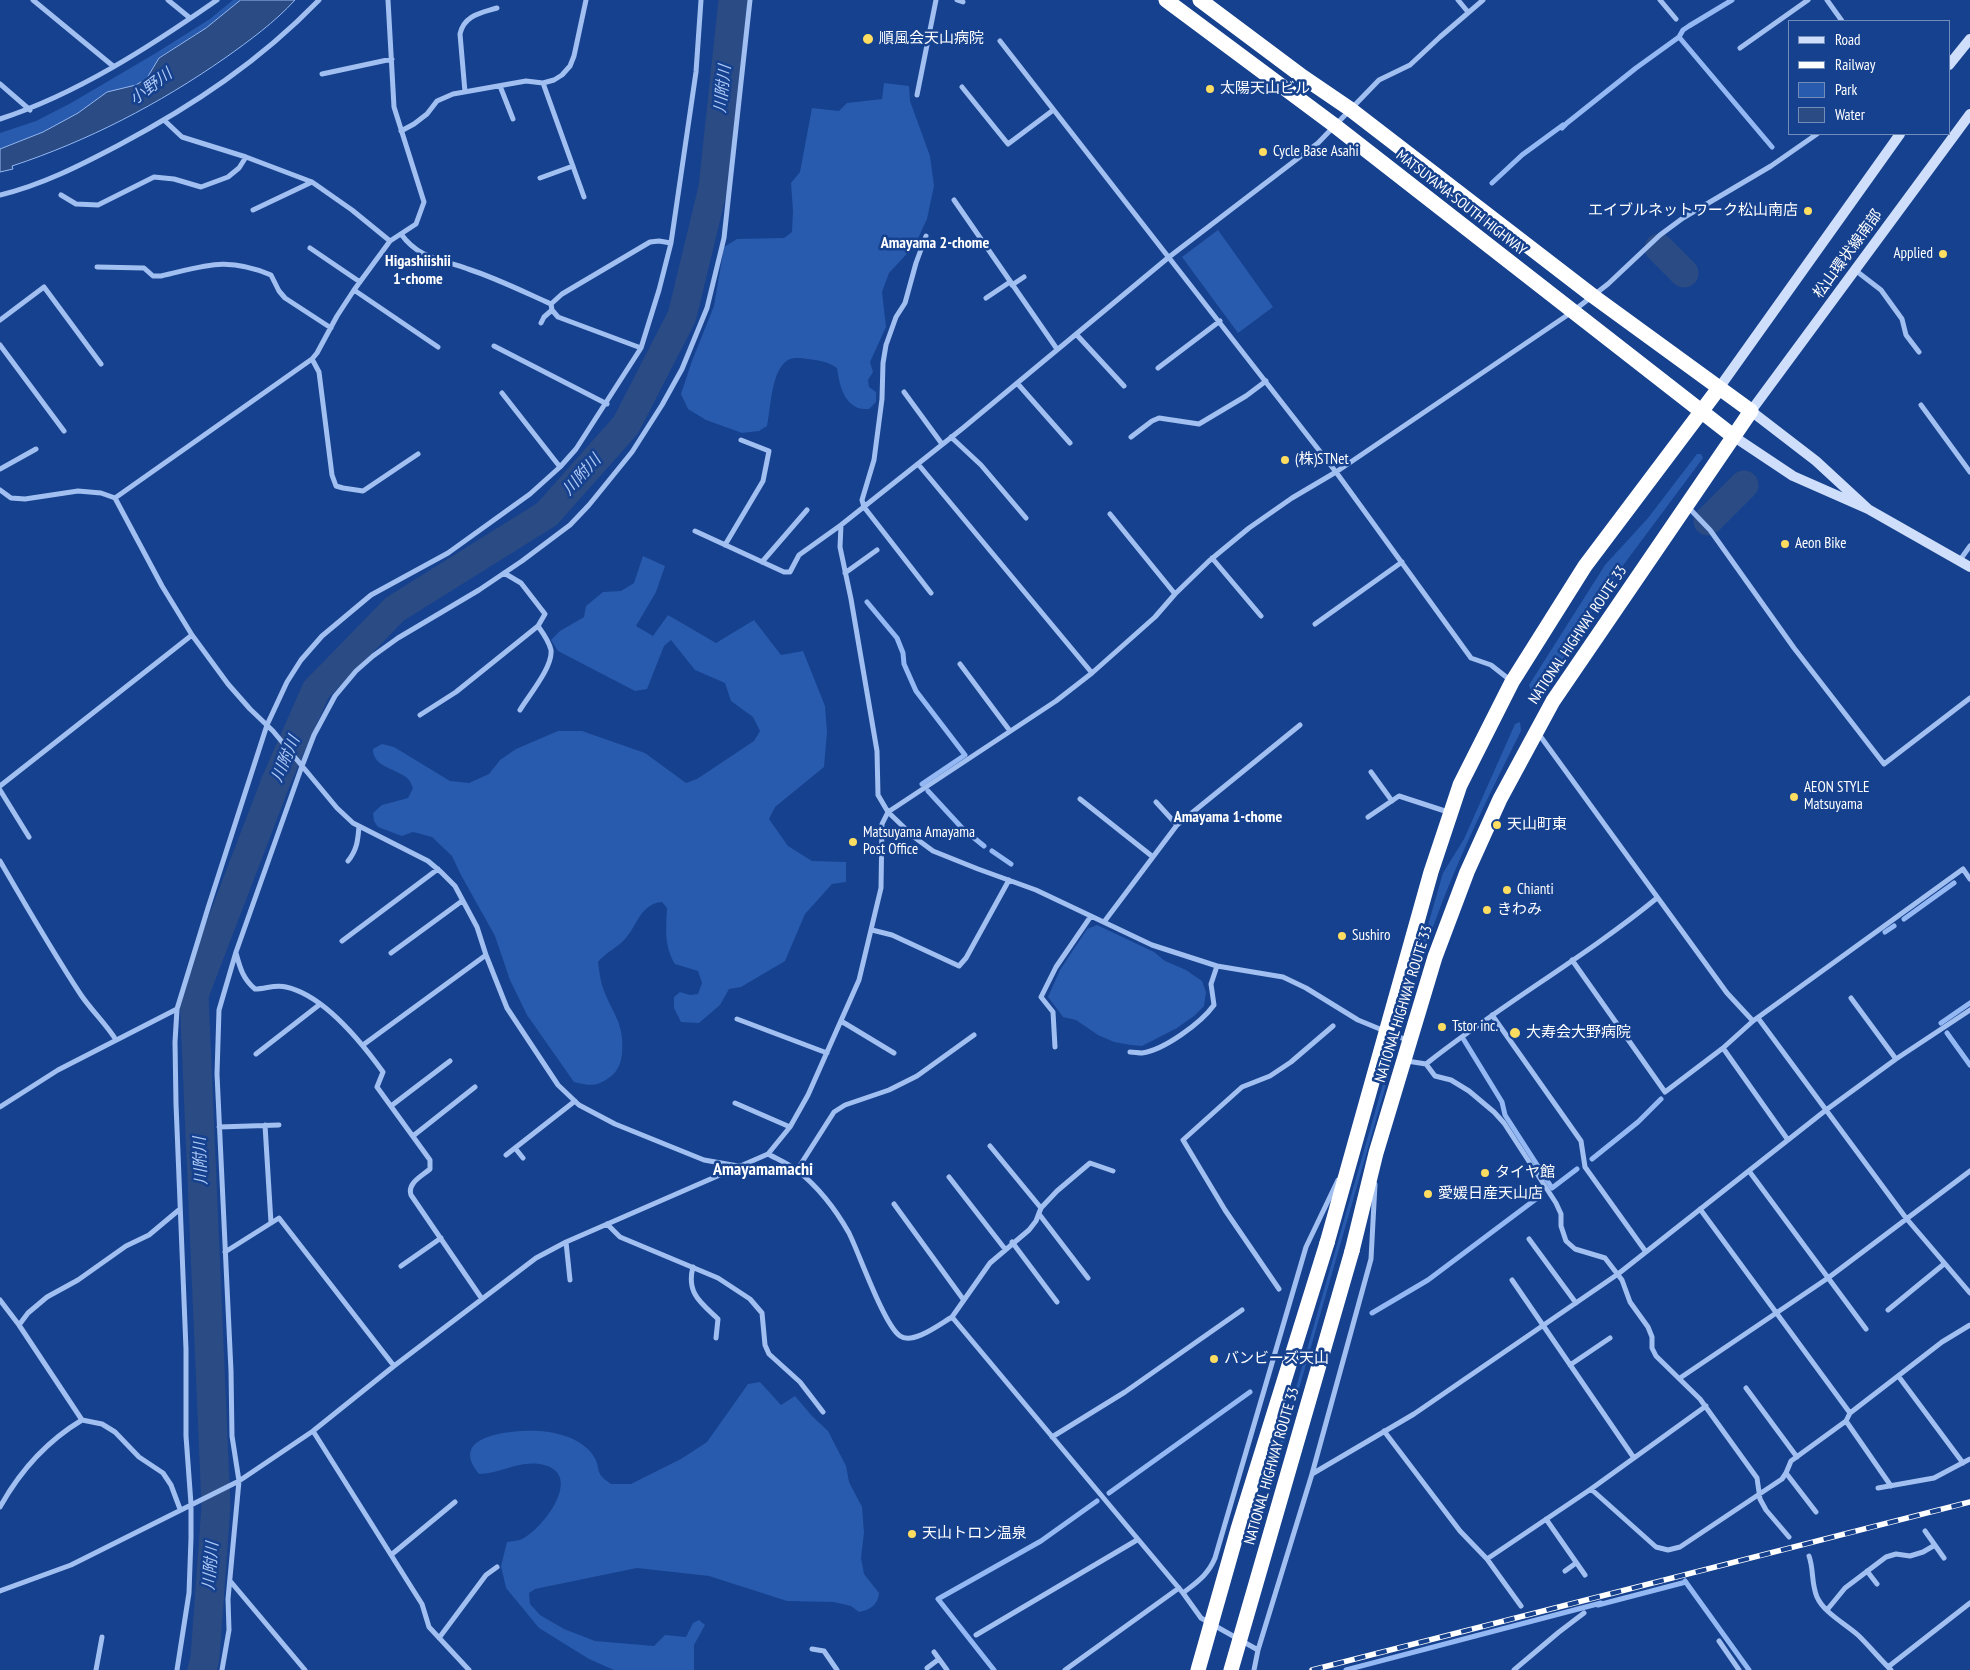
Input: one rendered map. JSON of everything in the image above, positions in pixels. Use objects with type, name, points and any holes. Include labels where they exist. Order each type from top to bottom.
[{"type":"highway","name":"MATSUYAMA-SOUTH HIGHWAY","points":[[1166,0],[1334,125],[1733,436]]},
{"type":"highway","name":"MATSUYAMA-SOUTH HIGHWAY","points":[[1200,0],[1303,77],[1350,109],[1593,296],[1751,411]]},
{"type":"highway","name":"NATIONAL HIGHWAY ROUTE 33","points":[[1198,1670],[1238,1529],[1326,1243],[1431,872],[1460,785],[1512,682],[1586,566],[1719,388]]},
{"type":"highway","name":"NATIONAL HIGHWAY ROUTE 33","points":[[1231,1670],[1352,1251],[1376,1153],[1435,957],[1466,872],[1500,799],[1552,701],[1751,411]]},
{"type":"street","points":[[33,0],[113,66]]},
{"type":"street","points":[[168,0],[190,18]]},
{"type":"street","points":[[0,119],[30,110],[59,97],[167,35],[217,0]]},
{"type":"street","points":[[0,195],[47,180],[84,164],[165,121],[220,86],[262,53],[319,0]]},
{"type":"street","points":[[115,498],[312,359],[354,290],[390,241],[416,224],[424,202],[394,107],[388,0]]},
{"type":"street","points":[[401,131],[427,114],[437,101],[453,94],[526,82],[554,80],[570,66],[586,0]]},
{"type":"street","points":[[177,1670],[189,1593],[191,1504],[186,1436],[186,1349],[176,1104],[177,1009],[267,725],[286,682],[301,660],[322,636],[371,595],[448,553],[530,494],[560,467],[576,449],[607,404],[641,348],[671,243],[696,72],[701,0]]},
{"type":"street","points":[[222,1670],[229,1630],[228,1599],[231,1582],[233,1525],[238,1481],[231,1428],[231,1371],[217,1074],[219,1010],[236,952],[302,766],[314,735],[335,696],[356,671],[372,656],[504,573],[550,542],[570,525],[589,505],[632,452],[682,369],[707,308],[724,238],[750,0]]},
{"type":"street","points":[[917,95],[936,0]]},
{"type":"street","points":[[1458,0],[1468,12]]},
{"type":"street","points":[[695,531],[784,572],[790,572],[799,555],[841,525],[952,437],[1169,256],[1318,143],[1379,80],[1410,65],[1440,36],[1483,0]]},
{"type":"street","points":[[1660,0],[1676,19]]},
{"type":"street","points":[[1740,48],[1808,0]]},
{"type":"street","points":[[1827,0],[1841,20]]},
{"type":"street","points":[[465,92],[461,27],[469,17],[497,8]]},
{"type":"street","points":[[1950,61],[1970,39]]},
{"type":"street","points":[[1000,41],[1336,472],[1471,658],[1491,666],[1512,682]]},
{"type":"street","points":[[322,74],[392,59]]},
{"type":"street","points":[[543,82],[584,197]]},
{"type":"street","points":[[0,84],[30,110]]},
{"type":"street","points":[[500,86],[513,119]]},
{"type":"street","points":[[962,86],[1008,144],[1052,110]]},
{"type":"street","name":"松山環状線南部","points":[[1751,411],[1970,114]]},
{"type":"street","points":[[165,121],[182,137],[312,182],[352,210],[390,241]]},
{"type":"street","points":[[0,1591],[71,1565],[238,1481],[313,1431],[394,1366],[536,1258],[566,1242],[768,1154],[790,1127],[808,1095],[859,980],[881,888],[882,824],[888,812],[1056,701],[1092,673],[1155,617],[1175,594],[1212,558],[1249,528],[1292,498],[1336,472],[1572,312],[1675,224],[1772,166],[1816,135]]},
{"type":"street","name":"松山環状線南部","points":[[1719,388],[1899,135]]},
{"type":"street","points":[[61,195],[76,204],[98,205],[154,178],[174,179],[201,187],[228,177],[239,168],[246,158]]},
{"type":"street","points":[[540,178],[573,166]]},
{"type":"street","points":[[253,210],[312,182]]},
{"type":"street","points":[[954,200],[1057,350]]},
{"type":"street","points":[[401,234],[409,245],[432,259],[468,269],[551,304]]},
{"type":"street","points":[[926,236],[905,303],[896,318],[886,345],[883,363],[882,399],[874,460],[862,500],[864,507],[931,593]]},
{"type":"street","points":[[551,304],[562,294],[650,242],[671,243]]},
{"type":"street","points":[[310,248],[360,282]]},
{"type":"street","points":[[97,267],[144,268],[152,276],[160,276],[216,263],[228,263],[255,268],[271,275],[285,298],[331,328]]},
{"type":"street","points":[[1855,270],[1881,290],[1902,319],[1906,335],[1919,352]]},
{"type":"street","points":[[986,298],[1024,277]]},
{"type":"street","points":[[0,320],[44,286],[101,364]]},
{"type":"street","points":[[354,290],[438,347]]},
{"type":"street","points":[[551,304],[552,310],[558,317],[641,348]]},
{"type":"street","points":[[541,323],[544,317],[552,310]]},
{"type":"street","points":[[1158,368],[1220,321]]},
{"type":"street","points":[[1076,334],[1124,386]]},
{"type":"street","points":[[0,345],[64,431]]},
{"type":"street","points":[[494,346],[607,404]]},
{"type":"street","points":[[312,359],[319,372],[332,475],[336,486],[363,490],[418,454]]},
{"type":"street","points":[[1131,438],[1152,421],[1159,418],[1199,424],[1246,396],[1266,381]]},
{"type":"street","points":[[1017,383],[1070,443]]},
{"type":"street","points":[[904,392],[942,444]]},
{"type":"street","points":[[502,393],[560,467]]},
{"type":"street","points":[[1921,405],[1970,472]]},
{"type":"street","points":[[1751,411],[1816,461],[1868,509]]},
{"type":"street","points":[[1733,436],[1793,476],[1868,509],[1970,567]]},
{"type":"street","points":[[952,437],[981,465],[1026,518]]},
{"type":"street","points":[[725,545],[762,481],[769,450],[741,440]]},
{"type":"street","points":[[0,469],[36,449]]},
{"type":"street","points":[[918,464],[1092,673]]},
{"type":"street","points":[[0,490],[10,498],[25,499],[78,491],[101,493],[115,498],[150,564],[192,635],[228,684],[273,731],[337,808],[359,826],[410,851],[438,869],[455,886],[477,927],[507,1008],[558,1085],[576,1101],[615,1124],[704,1160],[738,1166]]},
{"type":"street","points":[[1686,506],[1710,530],[1794,648],[1884,764],[1970,698]]},
{"type":"street","points":[[762,562],[807,510]]},
{"type":"street","points":[[1110,514],[1175,594]]},
{"type":"street","points":[[841,525],[840,547],[877,751],[878,795],[888,812],[914,837],[933,851],[1036,890],[1152,945],[1216,966],[1283,977],[1306,988],[1358,1020],[1409,1042]]},
{"type":"street","points":[[1960,560],[1970,546]]},
{"type":"street","points":[[846,573],[877,550]]},
{"type":"street","points":[[1212,558],[1261,616]]},
{"type":"street","points":[[1315,624],[1402,562]]},
{"type":"street","points":[[420,715],[456,692],[538,626],[545,614],[521,584],[504,573]]},
{"type":"street","points":[[520,710],[550,662],[551,651],[548,640],[538,626]]},
{"type":"street","points":[[0,786],[192,635]]},
{"type":"street","points":[[960,664],[1010,732]]},
{"type":"street","points":[[1104,922],[1177,825],[1300,725]]},
{"type":"street","points":[[1536,731],[1727,993],[1756,1020],[1906,1218],[1970,1293]]},
{"type":"street","points":[[1371,772],[1392,801]]},
{"type":"street","points":[[0,790],[29,837]]},
{"type":"street","points":[[1368,817],[1399,796],[1451,813]]},
{"type":"street","points":[[1080,799],[1153,858]]},
{"type":"street","points":[[1156,802],[1177,825]]},
{"type":"street","points":[[348,861],[354,853],[358,842],[359,826]]},
{"type":"street","points":[[0,860],[35,922],[81,994],[116,1040]]},
{"type":"street","points":[[342,941],[438,869]]},
{"type":"street","points":[[1572,960],[1665,1092],[1756,1020],[1963,869],[1970,878]]},
{"type":"street","points":[[872,930],[892,935],[959,966],[966,958],[1009,880]]},
{"type":"street","points":[[1426,1064],[1492,1015],[1622,925],[1657,898]]},
{"type":"street","points":[[391,953],[462,901]]},
{"type":"street","points":[[1054,1047],[1053,1012],[1041,997],[1056,967],[1091,916]]},
{"type":"street","points":[[236,952],[241,972],[248,983],[255,989],[285,986],[300,991],[340,1021],[363,1045],[383,1072],[377,1087],[430,1160],[430,1169],[414,1181],[410,1192],[482,1299]]},
{"type":"street","points":[[363,1045],[486,955]]},
{"type":"street","points":[[1130,1052],[1142,1053],[1177,1038],[1207,1014],[1214,1005],[1211,984],[1216,966]]},
{"type":"street","points":[[1851,998],[1896,1059]]},
{"type":"street","points":[[256,1054],[319,1004]]},
{"type":"street","points":[[0,1107],[58,1070],[177,1009]]},
{"type":"street","points":[[1312,1474],[1414,1414],[1618,1274],[1826,1110],[1896,1059],[1970,1010]]},
{"type":"street","points":[[1492,1015],[1581,1141],[1585,1167],[1646,1252]]},
{"type":"street","points":[[737,1019],[827,1053]]},
{"type":"street","points":[[841,1021],[894,1053]]},
{"type":"street","points":[[1279,1289],[1225,1210],[1183,1140],[1242,1087],[1270,1076],[1291,1062],[1333,1026]]},
{"type":"street","points":[[797,1170],[834,1112],[889,1090],[917,1076],[974,1035]]},
{"type":"street","points":[[1723,1048],[1788,1140]]},
{"type":"street","points":[[1404,1060],[1426,1064],[1435,1076],[1451,1080],[1469,1091],[1504,1123],[1556,1203],[1561,1214],[1561,1226],[1566,1241],[1576,1248],[1605,1258],[1618,1274],[1630,1302],[1648,1326],[1652,1337],[1652,1348],[1656,1356],[1706,1406],[1757,1478],[1760,1499],[1766,1510],[1789,1537]]},
{"type":"street","points":[[391,1106],[450,1061]]},
{"type":"street","points":[[413,1136],[475,1087]]},
{"type":"street","points":[[506,1155],[576,1101]]},
{"type":"street","points":[[735,1102],[790,1127]]},
{"type":"street","points":[[265,1125],[271,1223]]},
{"type":"street","points":[[219,1127],[279,1125]]},
{"type":"street","points":[[990,1146],[1088,1278]]},
{"type":"street","points":[[515,1148],[523,1158]]},
{"type":"street","points":[[1065,1670],[1181,1590],[1204,1577],[1211,1569],[1216,1558],[1306,1247],[1353,1148]]},
{"type":"street","points":[[1254,1670],[1258,1650],[1312,1474],[1371,1259],[1376,1153]]},
{"type":"street","points":[[768,1154],[797,1170],[830,1204],[839,1216],[895,1330],[901,1336],[909,1338],[918,1337],[952,1317],[963,1298],[990,1262],[1012,1242],[1029,1230],[1040,1211],[1057,1191],[1090,1163],[1113,1170]]},
{"type":"street","points":[[1749,1171],[1866,1329]]},
{"type":"street","points":[[1680,1378],[1828,1278],[1970,1171]]},
{"type":"street","points":[[949,1177],[1005,1249]]},
{"type":"street","points":[[894,1204],[963,1298]]},
{"type":"street","points":[[19,1325],[28,1313],[47,1297],[78,1280],[126,1246],[149,1235],[180,1209]]},
{"type":"street","points":[[1700,1209],[1850,1413]]},
{"type":"street","points":[[225,1252],[279,1218],[394,1366]]},
{"type":"street","points":[[607,1224],[620,1236],[718,1278],[750,1299],[762,1313],[765,1345],[769,1354],[800,1382],[823,1412]]},
{"type":"street","points":[[401,1266],[440,1238]]},
{"type":"street","points":[[1529,1239],[1576,1303]]},
{"type":"street","points":[[566,1242],[570,1280]]},
{"type":"street","points":[[1012,1242],[1058,1302]]},
{"type":"street","points":[[1888,1310],[1944,1264]]},
{"type":"street","points":[[693,1267],[690,1277],[691,1286],[704,1307],[718,1319],[716,1338]]},
{"type":"street","points":[[1512,1280],[1634,1458]]},
{"type":"street","points":[[1964,1285],[1970,1280]]},
{"type":"street","points":[[0,1300],[19,1325],[82,1420],[102,1424],[115,1432],[140,1457],[163,1473],[171,1485],[180,1510]]},
{"type":"street","points":[[1052,1437],[1125,1392],[1242,1310]]},
{"type":"street","points":[[952,1317],[1137,1540],[1181,1590],[1201,1618],[1258,1650]]},
{"type":"street","points":[[1591,1489],[1656,1546],[1668,1550],[1680,1547],[1782,1479],[1791,1461],[1846,1421],[1850,1413],[1942,1342],[1970,1325]]},
{"type":"street","points":[[1570,1365],[1610,1338]]},
{"type":"street","points":[[1899,1377],[1963,1463]]},
{"type":"street","points":[[1746,1388],[1797,1457]]},
{"type":"street","points":[[1487,1559],[1591,1489],[1706,1406]]},
{"type":"street","points":[[0,1507],[39,1452],[82,1420]]},
{"type":"street","points":[[1846,1421],[1891,1486]]},
{"type":"street","points":[[313,1431],[422,1604],[429,1627],[468,1670]]},
{"type":"street","points":[[1384,1432],[1460,1531],[1487,1559],[1521,1606]]},
{"type":"street","points":[[1878,1488],[1934,1478],[1970,1459]]},
{"type":"street","points":[[1786,1474],[1816,1512]]},
{"type":"street","points":[[391,1554],[455,1502]]},
{"type":"street","points":[[1546,1519],[1585,1575]]},
{"type":"street","points":[[1925,1531],[1944,1558]]},
{"type":"street","points":[[976,1635],[1137,1540]]},
{"type":"street","points":[[1828,1610],[1844,1588],[1886,1557],[1896,1554],[1910,1556],[1935,1546]]},
{"type":"street","points":[[1809,1556],[1812,1563],[1812,1583],[1818,1599],[1860,1637],[1889,1668],[1970,1604]]},
{"type":"street","points":[[1565,1571],[1576,1562]]},
{"type":"street","points":[[439,1638],[486,1575],[497,1568]]},
{"type":"street","points":[[1868,1571],[1877,1584]]},
{"type":"street","points":[[231,1582],[305,1670]]},
{"type":"street","points":[[1514,1670],[1584,1613]]},
{"type":"street","points":[[96,1670],[102,1637]]},
{"type":"street","points":[[1718,1641],[1740,1670]]},
{"type":"street","points":[[812,1649],[824,1651],[837,1670]]},
{"type":"street","points":[[934,1652],[947,1670]]},
{"type":"street","points":[[928,1668],[940,1660]]},
{"type":"green space","points":[[233,0],[241,0],[206,28],[159,57],[147,78],[136,85],[107,92],[78,113],[43,132],[0,149],[0,133],[36,121],[71,103],[210,19]]},
{"type":"green space","points":[[884,83],[909,86],[910,101],[930,156],[934,186],[927,219],[915,245],[889,273],[882,292],[886,327],[870,362],[873,372],[868,380],[869,387],[876,392],[876,402],[869,409],[856,407],[844,395],[837,368],[831,364],[819,361],[795,358],[788,360],[778,372],[767,426],[759,431],[742,433],[706,420],[688,409],[681,394],[714,306],[724,247],[737,239],[784,238],[792,232],[791,183],[800,172],[812,108],[839,111],[847,103],[882,99]]},
{"type":"green space","points":[[1218,230],[1273,307],[1238,333],[1182,257]]},
{"type":"green space","points":[[1697,454],[1701,454],[1703,458],[1610,583],[1542,693],[1532,693],[1529,685],[1605,565],[1648,518]]},
{"type":"green space","points":[[643,556],[665,566],[656,592],[636,626],[653,636],[668,615],[716,643],[754,620],[781,655],[803,651],[825,706],[827,732],[824,767],[775,807],[769,819],[788,846],[812,861],[846,862],[846,882],[832,884],[805,914],[785,961],[741,987],[729,989],[720,1005],[699,1023],[681,1022],[674,1008],[674,997],[680,992],[690,995],[698,994],[702,983],[698,971],[675,964],[667,944],[667,908],[662,902],[649,907],[640,916],[625,939],[598,962],[602,985],[619,1025],[622,1054],[619,1067],[613,1075],[601,1083],[589,1085],[574,1082],[527,1015],[510,980],[495,936],[452,856],[432,837],[413,832],[402,836],[378,827],[374,821],[373,813],[382,805],[408,798],[413,788],[405,776],[377,760],[373,749],[382,744],[394,747],[450,781],[469,783],[489,774],[500,760],[516,749],[558,731],[582,731],[645,753],[686,783],[697,779],[754,741],[760,731],[753,717],[731,701],[725,683],[695,670],[671,640],[664,646],[647,689],[635,691],[558,651],[551,640],[560,631],[584,617],[586,606],[603,592],[621,591],[634,583]]},
{"type":"green space","points":[[1520,722],[1521,731],[1455,870],[1423,957],[1419,956],[1443,873],[1464,839],[1515,724]]},
{"type":"green space","points":[[1097,925],[1154,952],[1165,961],[1186,970],[1202,981],[1206,992],[1204,1006],[1177,1028],[1142,1046],[1114,1042],[1098,1035],[1076,1020],[1063,1017],[1048,997],[1060,970],[1087,929]]},
{"type":"green space","points":[[1383,1084],[1386,1085],[1276,1469],[1273,1468]]},
{"type":"green space","points":[[760,1382],[781,1405],[795,1396],[828,1431],[846,1466],[849,1482],[862,1507],[864,1533],[861,1558],[864,1574],[879,1593],[875,1604],[867,1610],[859,1612],[851,1606],[834,1602],[787,1601],[709,1576],[637,1568],[535,1589],[529,1593],[530,1604],[540,1615],[564,1629],[595,1641],[654,1646],[665,1635],[686,1637],[693,1623],[699,1620],[705,1625],[694,1645],[694,1670],[614,1670],[589,1659],[539,1628],[506,1588],[501,1566],[507,1542],[520,1540],[531,1533],[549,1514],[560,1490],[560,1479],[555,1471],[544,1465],[535,1464],[519,1465],[495,1472],[479,1474],[471,1461],[471,1450],[477,1443],[488,1437],[501,1434],[528,1431],[552,1432],[573,1439],[587,1448],[593,1455],[601,1475],[611,1484],[631,1484],[681,1459],[707,1442],[748,1384]]},
{"type":"water","name":"小野川","points":[[241,0],[295,0],[252,38],[175,91],[95,133],[12,166],[13,169],[0,172],[0,149],[43,132],[78,113],[107,92],[136,85],[147,78],[159,58],[206,28]]},
{"type":"waterway","name":"川附川","points":[[202,1670],[205,1658],[216,1506],[194,995],[276,781],[316,690],[395,609],[547,514],[626,425],[682,316],[713,188],[733,0]]},
{"type":"waterway","points":[[1562,128],[1636,68],[1679,37],[1683,30],[1732,0]]},
{"type":"waterway","points":[[1679,37],[1772,147]]},
{"type":"waterway","points":[[1492,183],[1522,155],[1563,125]]},
{"type":"waterway","points":[[1659,248],[1684,273]]},
{"type":"waterway","points":[[1708,521],[1744,485]]},
{"type":"waterway","points":[[867,602],[897,638],[903,653],[904,664],[916,691],[965,755],[922,784]]},
{"type":"waterway","points":[[928,791],[963,829],[984,846]]},
{"type":"waterway","points":[[992,851],[1011,864]]},
{"type":"waterway","points":[[1904,919],[1954,883]]},
{"type":"waterway","points":[[1885,932],[1894,926]]},
{"type":"waterway","points":[[1941,1023],[1970,1003]]},
{"type":"waterway","points":[[1947,1033],[1970,1065]]},
{"type":"waterway","points":[[1464,1040],[1502,1102],[1505,1115],[1552,1188],[1577,1169]]},
{"type":"waterway","points":[[1592,1159],[1638,1122],[1661,1099]]},
{"type":"waterway","points":[[1372,1313],[1428,1280],[1540,1196]]},
{"type":"waterway","points":[[1109,1493],[1250,1392]]},
{"type":"waterway","points":[[994,1670],[938,1599],[1041,1541],[1097,1501]]},
{"type":"waterway","points":[[1685,1581],[1749,1670]]},
{"type":"waterway","points":[[1598,1605],[1686,1582]]},
{"type":"waterway","points":[[1346,1670],[1601,1603]]},
{"type":"railway","points":[[1312,1670],[1970,1502]]},
{"type":"place","name":"順風会天山病院","points":[[868,39]]},
{"type":"place","name":"太陽天山ビル","points":[[1210,89]]},
{"type":"place","name":"Cycle Base Asahi","points":[[1263,152]]},
{"type":"place","name":"エイブルネットワーク松山南店","points":[[1808,211]]},
{"type":"place","name":"Applied","points":[[1943,254]]},
{"type":"place","name":"(株)STNet","points":[[1285,460]]},
{"type":"place","name":"Aeon Bike","points":[[1785,544]]},
{"type":"place","name":"AEON STYLE Matsuyama","points":[[1794,797]]},
{"type":"place","name":"天山町東","points":[[1497,825]]},
{"type":"place","name":"Matsuyama Amayama Post Office","points":[[853,842]]},
{"type":"place","name":"Chianti","points":[[1507,890]]},
{"type":"place","name":"きわみ","points":[[1487,910]]},
{"type":"place","name":"Sushiro","points":[[1342,936]]},
{"type":"place","name":"Tstor inc.","points":[[1442,1027]]},
{"type":"place","name":"大寿会大野病院","points":[[1515,1033]]},
{"type":"place","name":"タイヤ館","points":[[1485,1173]]},
{"type":"place","name":"愛媛日産天山店","points":[[1428,1194]]},
{"type":"place","name":"バンビーズ天山","points":[[1214,1359]]},
{"type":"place","name":"天山トロン温泉","points":[[912,1534]]},
{"type":"district","name":"Amayama 2-chome","points":[[935,243]]},
{"type":"district","name":"Higashiishii 1-chome","points":[[418,270]]},
{"type":"district","name":"Amayama 1-chome","points":[[1228,817]]},
{"type":"district","name":"Amayamamachi","points":[[763,1170]]}]
